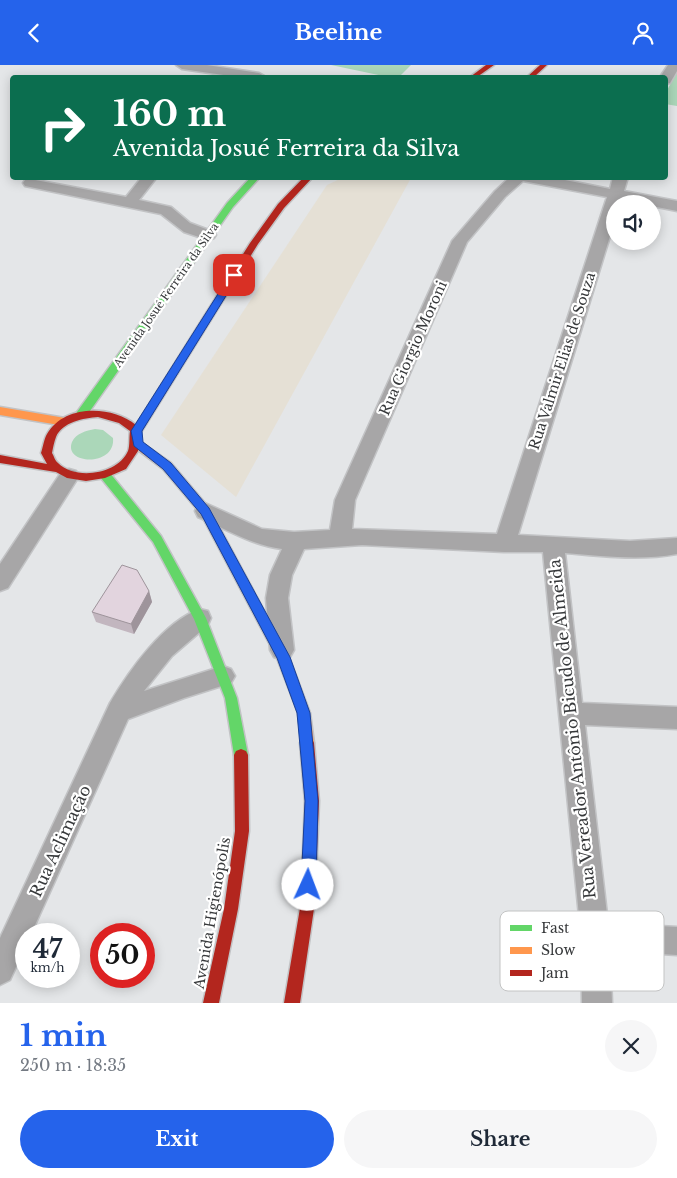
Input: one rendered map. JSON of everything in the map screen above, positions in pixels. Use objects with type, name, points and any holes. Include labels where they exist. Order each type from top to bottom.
[{"type":"main road","points":[[476,75],[491,65]]},
{"type":"main road","points":[[532,75],[544,65]]},
{"type":"main road","name":"Avenida Josué Ferreira da Silva","points":[[81,415],[212,236],[230,205],[253,180]]},
{"type":"main road","points":[[136,431],[249,242],[306,180]]},
{"type":"main road","points":[[0,411],[65,422]]},
{"type":"main road","points":[[0,459],[86,478],[104,475],[121,468],[133,456],[138,443],[136,431],[128,421],[115,415],[98,413],[81,415],[65,422],[53,433],[47,445],[48,458],[62,472]]},
{"type":"main road","points":[[138,443],[167,466],[205,511],[283,657],[304,713],[312,801],[308,901],[292,1003]]},
{"type":"main road","name":"Avenida Higienópolis","points":[[104,475],[157,539],[200,618],[231,697],[242,760],[242,831],[231,909],[211,1003]]},
{"type":"street","points":[[182,65],[229,75]]},
{"type":"street","points":[[129,203],[148,180]]},
{"type":"street","name":"Rua Giorgio Moroni","points":[[340,536],[346,499],[460,241],[500,194],[516,180]]},
{"type":"street","points":[[555,180],[618,186],[677,206]]},
{"type":"street","points":[[30,183],[166,210],[190,230],[212,236]]},
{"type":"street","name":"Rua Valmir Elias de Souza","points":[[504,543],[618,186]]},
{"type":"street","points":[[0,582],[62,472]]},
{"type":"street","points":[[205,511],[253,535],[296,542],[340,536],[553,544],[626,549],[661,549],[677,546]]},
{"type":"street","points":[[283,657],[277,598],[281,575],[296,542]]},
{"type":"street","name":"Rua Vereador Antônio Bicudo de Almeida","points":[[553,544],[591,911]]},
{"type":"street","name":"Rua Aclimação","points":[[0,970],[119,711],[134,683],[153,658],[176,636],[200,618]]},
{"type":"street","points":[[119,711],[158,698],[184,686],[223,676]]},
{"type":"street","points":[[571,714],[677,718]]},
{"type":"street","points":[[664,940],[677,941]]},
{"type":"shaded area","points":[[338,180],[410,180],[236,497],[161,435],[327,185]]},
{"type":"green space","points":[[331,65],[411,65],[401,75],[378,75]]},
{"type":"green space","points":[[677,72],[677,106],[668,104],[668,88]]},
{"type":"green space","points":[[95,429],[103,430],[113,438],[112,447],[107,454],[99,458],[90,459],[75,455],[71,450],[72,442],[76,436]]},
{"type":"building","points":[[122,565],[137,570],[149,591],[131,624],[92,612]]},
{"type":"traffic: fast","points":[[81,415],[230,205],[253,180]]},
{"type":"traffic: fast","points":[[105,475],[157,539],[200,618],[231,698],[241,755]]},
{"type":"traffic: slow","points":[[0,411],[65,422]]},
{"type":"traffic: slow","points":[[138,444],[167,466],[205,511],[283,657],[304,713],[307,743]]},
{"type":"traffic: jam","points":[[476,75],[491,65]]},
{"type":"traffic: jam","points":[[532,75],[544,65]]},
{"type":"traffic: jam","points":[[137,431],[254,243],[281,206],[306,180]]},
{"type":"traffic: jam","points":[[98,413],[123,420],[135,430],[133,451],[122,466],[105,474],[86,477],[67,474],[53,466],[47,453],[51,436],[55,431],[72,419],[98,413]]},
{"type":"traffic: jam","points":[[0,459],[55,469]]},
{"type":"traffic: jam","points":[[292,1003],[308,902],[312,801],[307,743]]},
{"type":"traffic: jam","points":[[211,1003],[231,909],[242,831],[241,755]]},
{"type":"route","points":[[234,275],[136,431],[138,443],[167,466],[205,511],[283,657],[304,713],[312,801],[308,885]]}]
